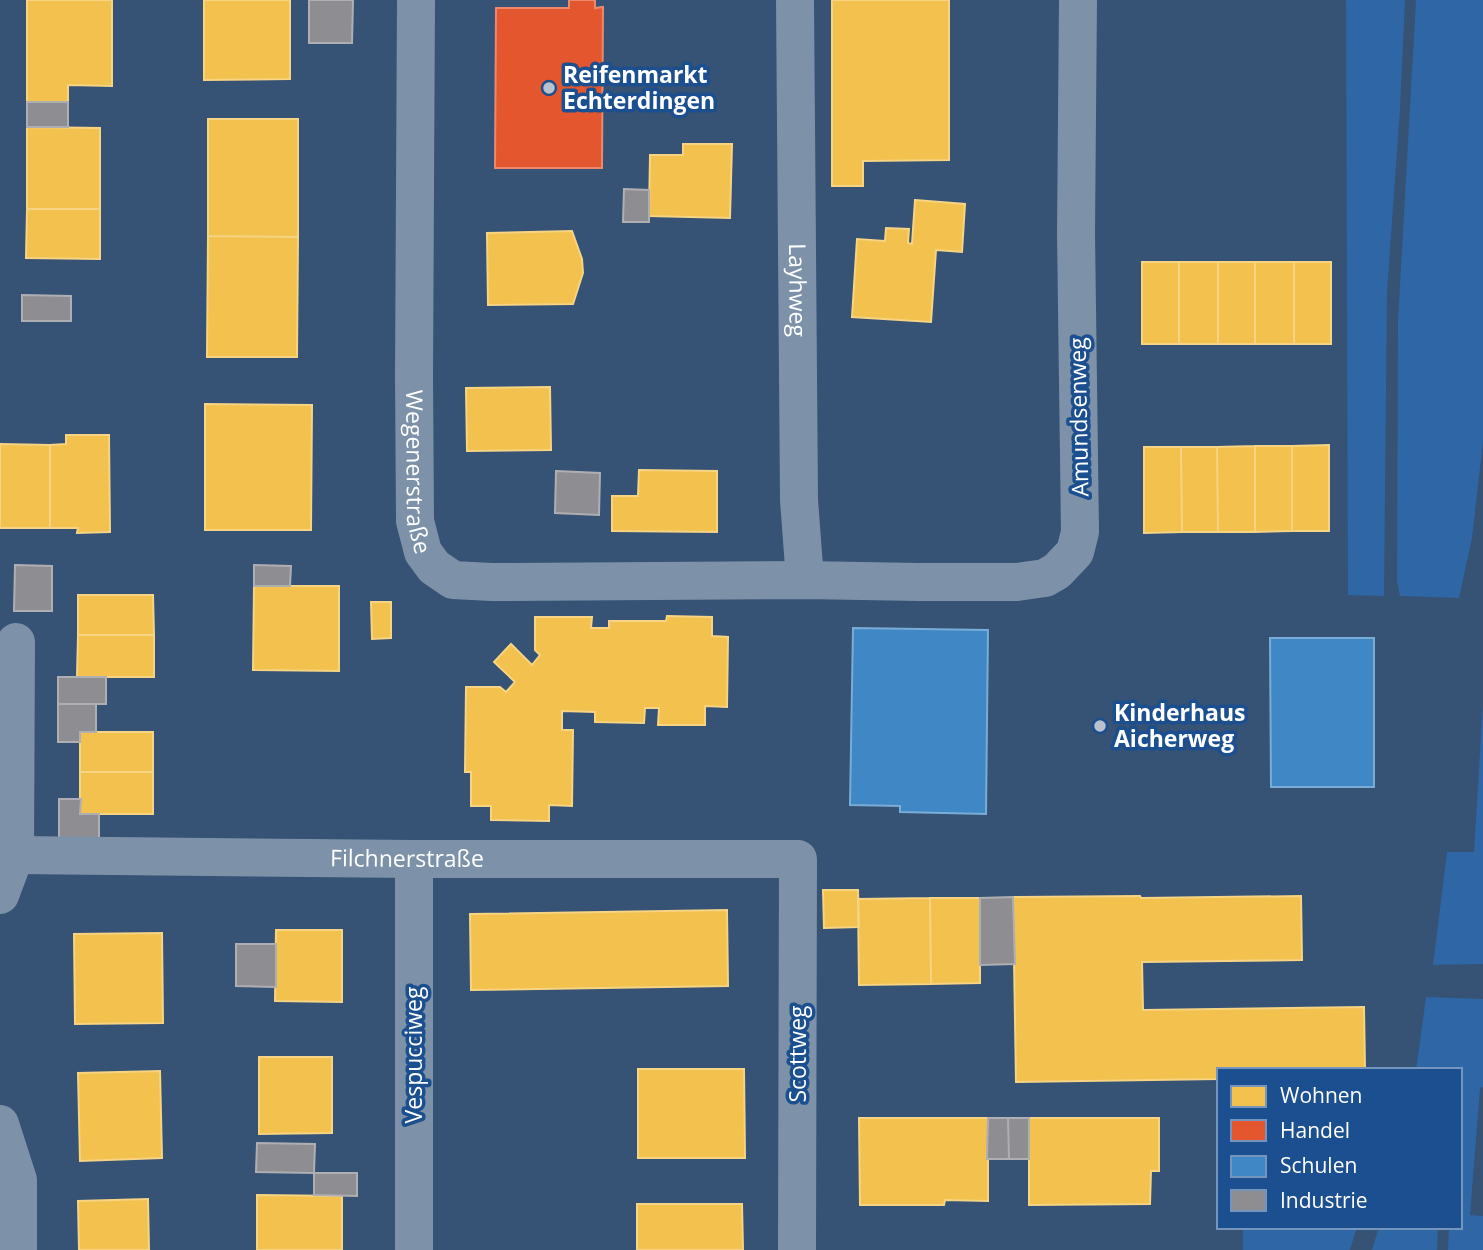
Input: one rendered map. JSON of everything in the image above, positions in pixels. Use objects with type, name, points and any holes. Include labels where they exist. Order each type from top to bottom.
[{"type":"street","name":"Wegenerstraße","points":[[416,0],[415,521],[423,552],[434,567],[453,580],[805,580]]},
{"type":"street","name":"Layhweg","points":[[795,0],[799,500],[805,580]]},
{"type":"street","name":"Amundsenweg","points":[[805,580],[1017,582],[1045,578],[1057,571],[1075,552],[1080,532],[1076,233],[1079,0]]},
{"type":"street","points":[[0,895],[15,855],[16,642]]},
{"type":"street","name":"Filchnerstraße","points":[[15,855],[798,859]]},
{"type":"street","name":"Vespucciweg","points":[[414,859],[414,1250]]},
{"type":"street","name":"Scottweg","points":[[797,1250],[798,859]]},
{"type":"street","points":[[0,1124],[18,1180],[18,1250]]},
{"type":"shaded area","points":[[1346,0],[1405,0],[1387,292],[1384,596],[1348,595]]},
{"type":"shaded area","points":[[1416,0],[1483,0],[1483,442],[1472,538],[1459,598],[1400,596],[1397,581],[1398,321]]},
{"type":"shaded area","points":[[1483,702],[1483,964],[1433,965],[1447,852],[1474,852]]},
{"type":"shaded area","points":[[1426,997],[1483,999],[1483,1087],[1480,1088],[1470,1215],[1483,1216],[1483,1250],[1448,1250],[1449,1229],[1462,1229],[1462,1068],[1416,1068]]},
{"type":"shaded area","points":[[1243,1229],[1356,1229],[1350,1250],[1243,1250]]},
{"type":"shaded area","points":[[1378,1229],[1438,1229],[1437,1250],[1372,1250]]},
{"type":"building: Wohnen","points":[[27,0],[112,0],[112,86],[68,85],[68,102],[27,102]]},
{"type":"building: Wohnen","points":[[204,0],[290,0],[290,79],[204,80]]},
{"type":"building: Wohnen","points":[[832,0],[949,0],[949,160],[863,161],[863,186],[832,186]]},
{"type":"building: Wohnen","points":[[208,119],[298,119],[298,237],[208,236]]},
{"type":"building: Wohnen","points":[[27,127],[100,128],[100,209],[27,209]]},
{"type":"building: Wohnen","points":[[683,144],[732,144],[730,218],[649,216],[650,155],[683,155]]},
{"type":"building: Wohnen","points":[[915,200],[965,204],[962,252],[936,250],[931,322],[852,317],[857,239],[885,241],[886,228],[909,229],[908,243],[912,244]]},
{"type":"building: Wohnen","points":[[27,209],[100,209],[100,259],[26,258]]},
{"type":"building: Wohnen","points":[[572,231],[582,259],[583,273],[573,304],[488,305],[487,233]]},
{"type":"building: Wohnen","points":[[208,236],[298,237],[297,357],[207,357]]},
{"type":"building: Wohnen","points":[[1142,262],[1179,262],[1179,344],[1142,344]]},
{"type":"building: Wohnen","points":[[1179,262],[1218,262],[1218,344],[1179,344]]},
{"type":"building: Wohnen","points":[[1218,262],[1255,262],[1255,344],[1218,344]]},
{"type":"building: Wohnen","points":[[1255,262],[1294,262],[1294,344],[1255,344]]},
{"type":"building: Wohnen","points":[[1294,262],[1331,262],[1331,344],[1294,344]]},
{"type":"building: Wohnen","points":[[550,387],[551,450],[467,451],[466,388]]},
{"type":"building: Wohnen","points":[[205,404],[312,405],[311,530],[205,530]]},
{"type":"building: Wohnen","points":[[66,435],[109,435],[110,532],[77,533],[78,528],[50,528],[50,445],[66,444]]},
{"type":"building: Wohnen","points":[[0,444],[50,445],[50,528],[0,528]]},
{"type":"building: Wohnen","points":[[1329,445],[1329,531],[1292,531],[1292,446]]},
{"type":"building: Wohnen","points":[[1255,446],[1292,446],[1292,531],[1255,532]]},
{"type":"building: Wohnen","points":[[1255,446],[1255,532],[1218,532],[1217,447]]},
{"type":"building: Wohnen","points":[[1144,447],[1181,447],[1182,532],[1144,533]]},
{"type":"building: Wohnen","points":[[1181,447],[1217,447],[1218,532],[1182,532]]},
{"type":"building: Wohnen","points":[[639,470],[717,471],[717,532],[612,531],[612,496],[638,496]]},
{"type":"building: Wohnen","points":[[254,586],[339,586],[339,671],[253,670]]},
{"type":"building: Wohnen","points":[[78,595],[153,595],[154,635],[78,635]]},
{"type":"building: Wohnen","points":[[371,602],[391,602],[391,638],[372,639]]},
{"type":"building: Wohnen","points":[[667,616],[712,617],[712,636],[728,637],[727,707],[705,706],[705,725],[658,725],[659,708],[645,708],[644,723],[595,722],[595,712],[562,711],[562,730],[573,730],[572,806],[549,805],[549,821],[491,820],[491,806],[471,806],[471,772],[465,772],[466,687],[500,687],[506,692],[515,682],[494,662],[511,644],[532,665],[540,655],[535,650],[535,617],[592,617],[591,628],[609,628],[609,621],[666,621]]},
{"type":"building: Wohnen","points":[[78,635],[154,635],[154,677],[77,677]]},
{"type":"building: Wohnen","points":[[80,732],[153,732],[153,772],[80,772]]},
{"type":"building: Wohnen","points":[[80,772],[153,772],[153,814],[80,814]]},
{"type":"building: Wohnen","points":[[823,890],[858,890],[859,927],[824,928]]},
{"type":"building: Wohnen","points":[[1301,896],[1302,960],[1142,962],[1143,1010],[1364,1007],[1365,1068],[1217,1068],[1217,1079],[1016,1082],[1013,897]]},
{"type":"building: Wohnen","points":[[930,898],[931,984],[859,985],[858,899]]},
{"type":"building: Wohnen","points":[[930,898],[980,898],[980,983],[931,984]]},
{"type":"building: Wohnen","points":[[727,910],[728,986],[471,990],[470,914]]},
{"type":"building: Wohnen","points":[[276,930],[342,930],[342,1002],[275,1001]]},
{"type":"building: Wohnen","points":[[162,933],[163,1023],[75,1024],[74,934]]},
{"type":"building: Wohnen","points":[[259,1057],[332,1057],[332,1133],[259,1134]]},
{"type":"building: Wohnen","points":[[638,1069],[744,1069],[745,1158],[638,1158]]},
{"type":"building: Wohnen","points":[[160,1071],[162,1158],[80,1161],[78,1073]]},
{"type":"building: Wohnen","points":[[859,1118],[988,1118],[988,1201],[945,1200],[944,1205],[860,1205]]},
{"type":"building: Wohnen","points":[[1029,1118],[1159,1118],[1159,1171],[1151,1171],[1150,1204],[1029,1205]]},
{"type":"building: Wohnen","points":[[257,1195],[342,1196],[342,1250],[257,1250]]},
{"type":"building: Wohnen","points":[[148,1199],[149,1250],[79,1250],[78,1201]]},
{"type":"building: Wohnen","points":[[637,1204],[742,1204],[743,1250],[637,1250]]},
{"type":"building: Handel","name":"Reifenmarkt Echterdingen","points":[[569,0],[595,0],[595,8],[603,7],[602,168],[495,168],[496,8],[569,8]]},
{"type":"building: Schulen","points":[[853,628],[988,630],[986,814],[900,812],[900,806],[850,805]]},
{"type":"building: Schulen","points":[[1270,638],[1374,638],[1374,787],[1271,787]]},
{"type":"building: Industrie","points":[[309,0],[353,0],[352,43],[309,43]]},
{"type":"building: Industrie","points":[[27,102],[68,102],[68,127],[27,127]]},
{"type":"building: Industrie","points":[[624,189],[649,190],[649,222],[623,222]]},
{"type":"building: Industrie","points":[[22,295],[71,296],[71,321],[22,321]]},
{"type":"building: Industrie","points":[[556,471],[600,473],[599,515],[555,513]]},
{"type":"building: Industrie","points":[[15,565],[52,566],[52,611],[14,611]]},
{"type":"building: Industrie","points":[[254,565],[291,566],[290,586],[254,586]]},
{"type":"building: Industrie","points":[[58,677],[106,677],[106,704],[58,704]]},
{"type":"building: Industrie","points":[[58,704],[96,704],[96,732],[80,732],[80,742],[58,742]]},
{"type":"building: Industrie","points":[[59,799],[81,799],[80,814],[99,814],[99,838],[59,838]]},
{"type":"building: Industrie","points":[[1013,897],[1015,964],[980,965],[980,898]]},
{"type":"building: Industrie","points":[[236,944],[276,944],[276,987],[236,986]]},
{"type":"building: Industrie","points":[[988,1118],[1008,1118],[1009,1159],[987,1159]]},
{"type":"building: Industrie","points":[[1008,1118],[1029,1118],[1029,1159],[1009,1159]]},
{"type":"building: Industrie","points":[[257,1143],[315,1144],[314,1173],[256,1172]]},
{"type":"building: Industrie","points":[[314,1173],[357,1173],[357,1196],[314,1195]]},
{"type":"place","name":"Reifenmarkt Echterdingen","points":[[549,88]]},
{"type":"place","name":"Kinderhaus Aicherweg","points":[[1100,726]]}]
